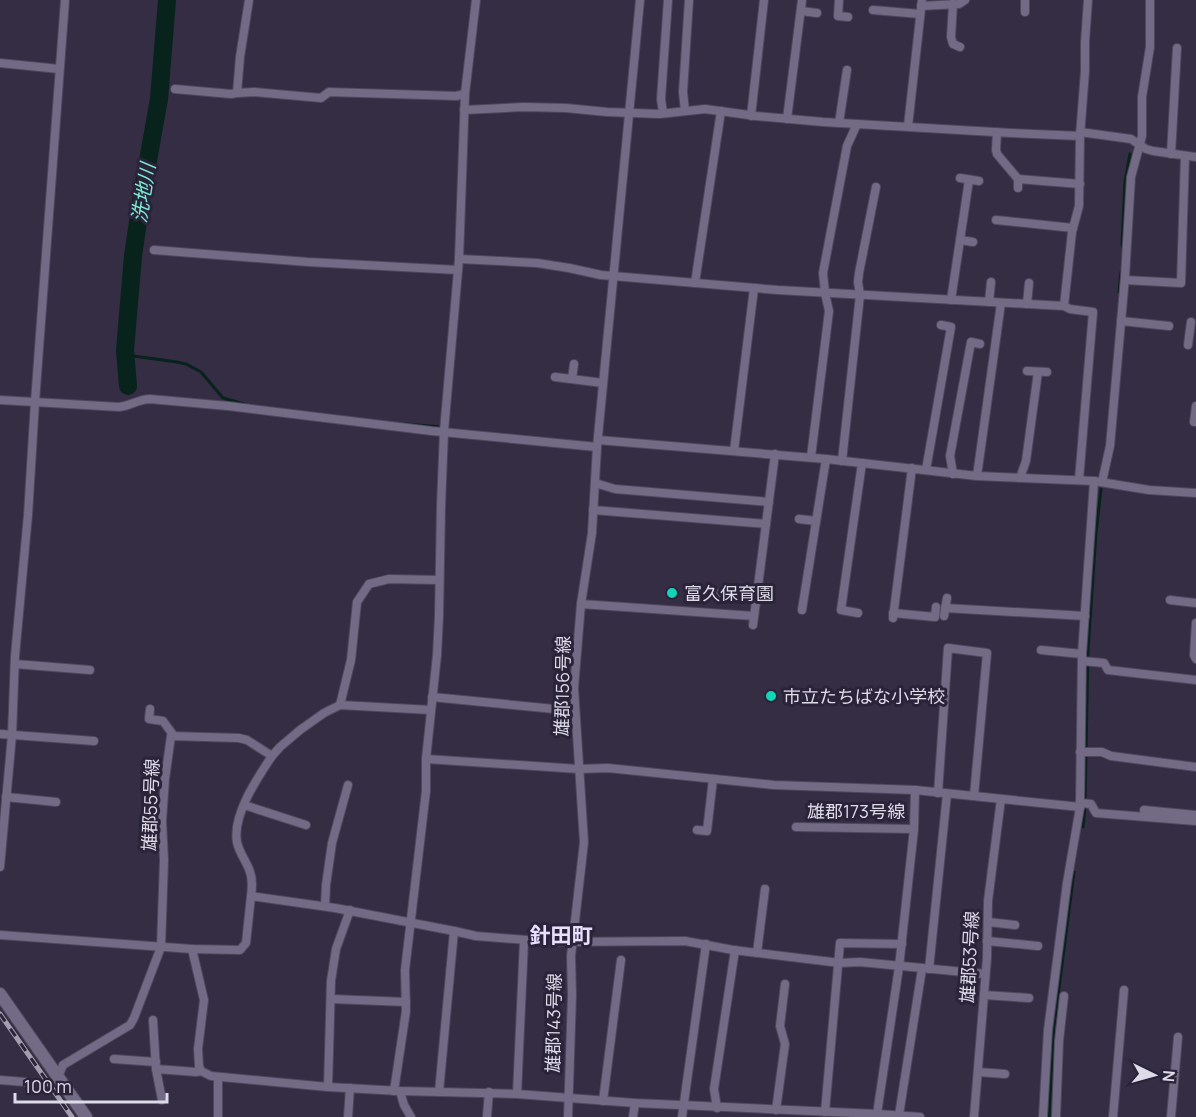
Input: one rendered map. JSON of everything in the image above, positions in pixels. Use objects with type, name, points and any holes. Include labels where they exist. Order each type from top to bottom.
[{"type":"main road","points":[[0,993],[86,1117]]},
{"type":"street","points":[[0,867],[12,735],[15,664],[64,0]]},
{"type":"street","points":[[237,93],[249,0]]},
{"type":"street","points":[[411,1117],[397,1091],[406,1002],[405,970],[426,791],[426,759],[439,616],[444,431],[459,259],[465,94],[476,0]]},
{"type":"street","name":"雄郡156号線","points":[[579,769],[575,677],[581,604],[588,564],[597,443],[640,0]]},
{"type":"street","points":[[663,113],[661,99],[668,0]]},
{"type":"street","points":[[685,111],[683,92],[689,0]]},
{"type":"street","points":[[751,116],[764,0]]},
{"type":"street","points":[[787,119],[802,0]]},
{"type":"street","points":[[839,0],[838,16],[848,17]]},
{"type":"street","points":[[873,10],[959,4],[965,0]]},
{"type":"street","points":[[1024,0],[1025,12]]},
{"type":"street","points":[[1064,306],[1073,228],[1079,206],[1080,134],[1088,0]]},
{"type":"street","points":[[1043,1117],[1048,1030],[1080,805],[1085,752],[1085,616],[1098,482],[1110,446],[1125,280],[1131,177],[1140,145],[1143,123],[1142,97],[1150,47],[1150,0]]},
{"type":"street","points":[[953,4],[951,37],[953,44],[960,47]]},
{"type":"street","points":[[908,126],[921,7]]},
{"type":"street","points":[[801,11],[817,13]]},
{"type":"street","points":[[1171,154],[1177,48]]},
{"type":"street","points":[[0,63],[59,69]]},
{"type":"street","points":[[839,123],[847,70]]},
{"type":"street","points":[[176,89],[231,94],[254,92],[321,98],[329,92],[456,96],[465,94]]},
{"type":"street","points":[[464,110],[523,107],[663,113],[705,109],[751,116],[839,123],[1080,134],[1131,139],[1146,149],[1196,158]]},
{"type":"street","points":[[695,283],[721,111]]},
{"type":"street","points":[[811,457],[813,406],[824,353],[829,311],[823,273],[847,146],[857,124]]},
{"type":"street","points":[[997,132],[997,154],[1018,184],[1080,184]]},
{"type":"street","points":[[1125,280],[1181,283],[1185,156]]},
{"type":"street","points":[[951,300],[960,240],[965,179],[979,181]]},
{"type":"street","points":[[842,461],[860,295],[858,282],[869,244],[876,187]]},
{"type":"street","points":[[874,198],[884,200]]},
{"type":"street","points":[[1008,222],[1009,211]]},
{"type":"street","points":[[996,220],[1073,228]]},
{"type":"street","points":[[960,240],[973,242]]},
{"type":"street","points":[[154,249],[308,262],[458,270]]},
{"type":"street","points":[[459,259],[537,263],[613,277],[825,293],[1064,306],[1093,312],[1079,480]]},
{"type":"street","points":[[989,302],[991,282]]},
{"type":"street","points":[[1027,304],[1029,284]]},
{"type":"street","points":[[734,451],[754,288]]},
{"type":"street","points":[[977,476],[1001,303]]},
{"type":"street","points":[[1121,321],[1168,326]]},
{"type":"street","points":[[1188,345],[1193,334],[1191,322]]},
{"type":"street","points":[[926,470],[951,327],[941,325]]},
{"type":"street","points":[[953,474],[950,456],[971,342],[980,344]]},
{"type":"street","points":[[814,351],[824,353]]},
{"type":"street","points":[[572,379],[574,363]]},
{"type":"street","points":[[934,366],[944,368]]},
{"type":"street","points":[[1020,478],[1026,461],[1043,372],[1027,371]]},
{"type":"street","points":[[555,376],[603,383]]},
{"type":"street","points":[[964,379],[975,381]]},
{"type":"street","points":[[0,400],[119,408],[143,399],[150,399],[444,431],[775,454],[953,474],[1079,480],[1149,490],[1196,493]]},
{"type":"street","points":[[1194,422],[1196,406]]},
{"type":"street","points":[[926,412],[936,414]]},
{"type":"street","points":[[955,429],[965,431]]},
{"type":"street","points":[[1029,436],[1040,437]]},
{"type":"street","points":[[581,604],[753,620],[775,454]]},
{"type":"street","points":[[802,610],[826,459]]},
{"type":"street","points":[[858,613],[841,610],[862,464]]},
{"type":"street","points":[[912,468],[893,616],[934,617],[942,610],[946,598]]},
{"type":"street","points":[[595,483],[615,489],[769,502]]},
{"type":"street","points":[[593,510],[766,524]]},
{"type":"street","points":[[799,519],[816,521]]},
{"type":"street","points":[[340,705],[351,660],[357,602],[369,584],[389,579],[439,580]]},
{"type":"street","points":[[709,593],[756,597]]},
{"type":"street","points":[[1170,600],[1196,603]]},
{"type":"street","points":[[942,610],[1085,616]]},
{"type":"street","points":[[1020,612],[1020,622]]},
{"type":"street","points":[[1196,623],[1194,655],[1196,659]]},
{"type":"street","points":[[904,1116],[926,969],[942,793],[948,648],[987,653],[974,796]]},
{"type":"street","points":[[1041,650],[1104,663],[1108,670],[1196,680]]},
{"type":"street","points":[[15,664],[90,670]]},
{"type":"street","points":[[432,697],[575,711]]},
{"type":"street","points":[[0,935],[192,950],[243,948],[247,935],[251,873],[237,842],[238,823],[244,805],[272,756],[300,730],[340,705],[431,710]]},
{"type":"street","points":[[150,709],[149,719],[163,721],[174,736]]},
{"type":"street","points":[[0,734],[94,741]]},
{"type":"street","name":"雄郡55号線","points":[[58,1077],[63,1065],[129,1025],[134,1018],[161,947],[164,860],[162,820],[171,735],[239,738],[247,740],[272,756]]},
{"type":"street","points":[[1085,752],[1102,752],[1112,756],[1196,767]]},
{"type":"street","points":[[426,759],[579,769],[608,768],[774,785],[915,790],[1001,799],[1091,804],[1096,813],[1196,821]]},
{"type":"street","name":"雄郡143号線","points":[[568,1117],[571,956],[584,842],[579,769]]},
{"type":"street","points":[[698,830],[708,831],[713,779]]},
{"type":"street","points":[[325,906],[333,843],[348,785]]},
{"type":"street","name":"雄郡173号線","points":[[796,827],[914,829],[915,790]]},
{"type":"street","points":[[6,797],[56,801]]},
{"type":"street","name":"雄郡53号線","points":[[974,1117],[986,974],[988,901],[1001,799]]},
{"type":"street","points":[[244,805],[306,825]]},
{"type":"street","points":[[1144,810],[1196,815]]},
{"type":"street","points":[[877,1114],[902,944],[914,829]]},
{"type":"street","points":[[757,953],[765,889]]},
{"type":"street","points":[[251,896],[350,910],[476,936],[572,943],[672,941],[840,963],[860,962],[986,974]]},
{"type":"street","points":[[328,1087],[331,981],[336,949],[350,910]]},
{"type":"street","points":[[988,922],[1015,925]]},
{"type":"street","points":[[438,1092],[454,931]]},
{"type":"street","points":[[517,1094],[524,940]]},
{"type":"street","points":[[987,941],[1038,946]]},
{"type":"street","points":[[822,1114],[840,963],[840,943],[902,944]]},
{"type":"street","points":[[682,1117],[706,944]]},
{"type":"street","points":[[192,950],[204,1000],[198,1049],[201,1071]]},
{"type":"street","points":[[717,1107],[714,1089],[735,950]]},
{"type":"street","points":[[603,1101],[621,960]]},
{"type":"street","points":[[770,1112],[785,1044],[780,1026],[785,984]]},
{"type":"street","points":[[1113,1117],[1124,990]]},
{"type":"street","points":[[984,995],[1029,998]]},
{"type":"street","points":[[1056,1117],[1059,1041],[1064,998],[1074,1001]]},
{"type":"street","points":[[332,999],[406,1002]]},
{"type":"street","points":[[772,999],[783,1000]]},
{"type":"street","points":[[153,1020],[156,1065],[162,1100]]},
{"type":"street","points":[[1171,1117],[1178,1037]]},
{"type":"street","points":[[114,1059],[201,1071],[218,1077],[328,1087],[397,1091],[489,1092],[770,1112],[920,1117]]},
{"type":"street","points":[[978,1072],[1005,1074]]},
{"type":"street","points":[[218,1077],[218,1117]]},
{"type":"street","points":[[0,1080],[25,1082]]},
{"type":"street","points":[[348,1117],[350,1088]]},
{"type":"street","points":[[488,1116],[489,1092]]},
{"type":"street","points":[[633,1117],[635,1103]]},
{"type":"waterway","name":"洗地川","points":[[128,386],[125,350],[133,256],[159,99],[167,0]]},
{"type":"waterway","points":[[1123,248],[1125,182],[1130,154]]},
{"type":"waterway","points":[[1119,292],[1121,272]]},
{"type":"waterway","points":[[126,355],[186,364],[201,372],[223,398],[244,404]]},
{"type":"waterway","points":[[405,424],[442,427]]},
{"type":"waterway","points":[[1085,799],[1088,650],[1101,489]]},
{"type":"waterway","points":[[1083,827],[1085,807]]},
{"type":"waterway","points":[[1049,1117],[1054,1026],[1074,872]]},
{"type":"railway","points":[[0,1014],[72,1117]]},
{"type":"place","name":"富久保育園","points":[[672,593]]},
{"type":"place","name":"市立たちばな小学校","points":[[771,696]]},
{"type":"district","name":"針田町","points":[[561,935]]}]
